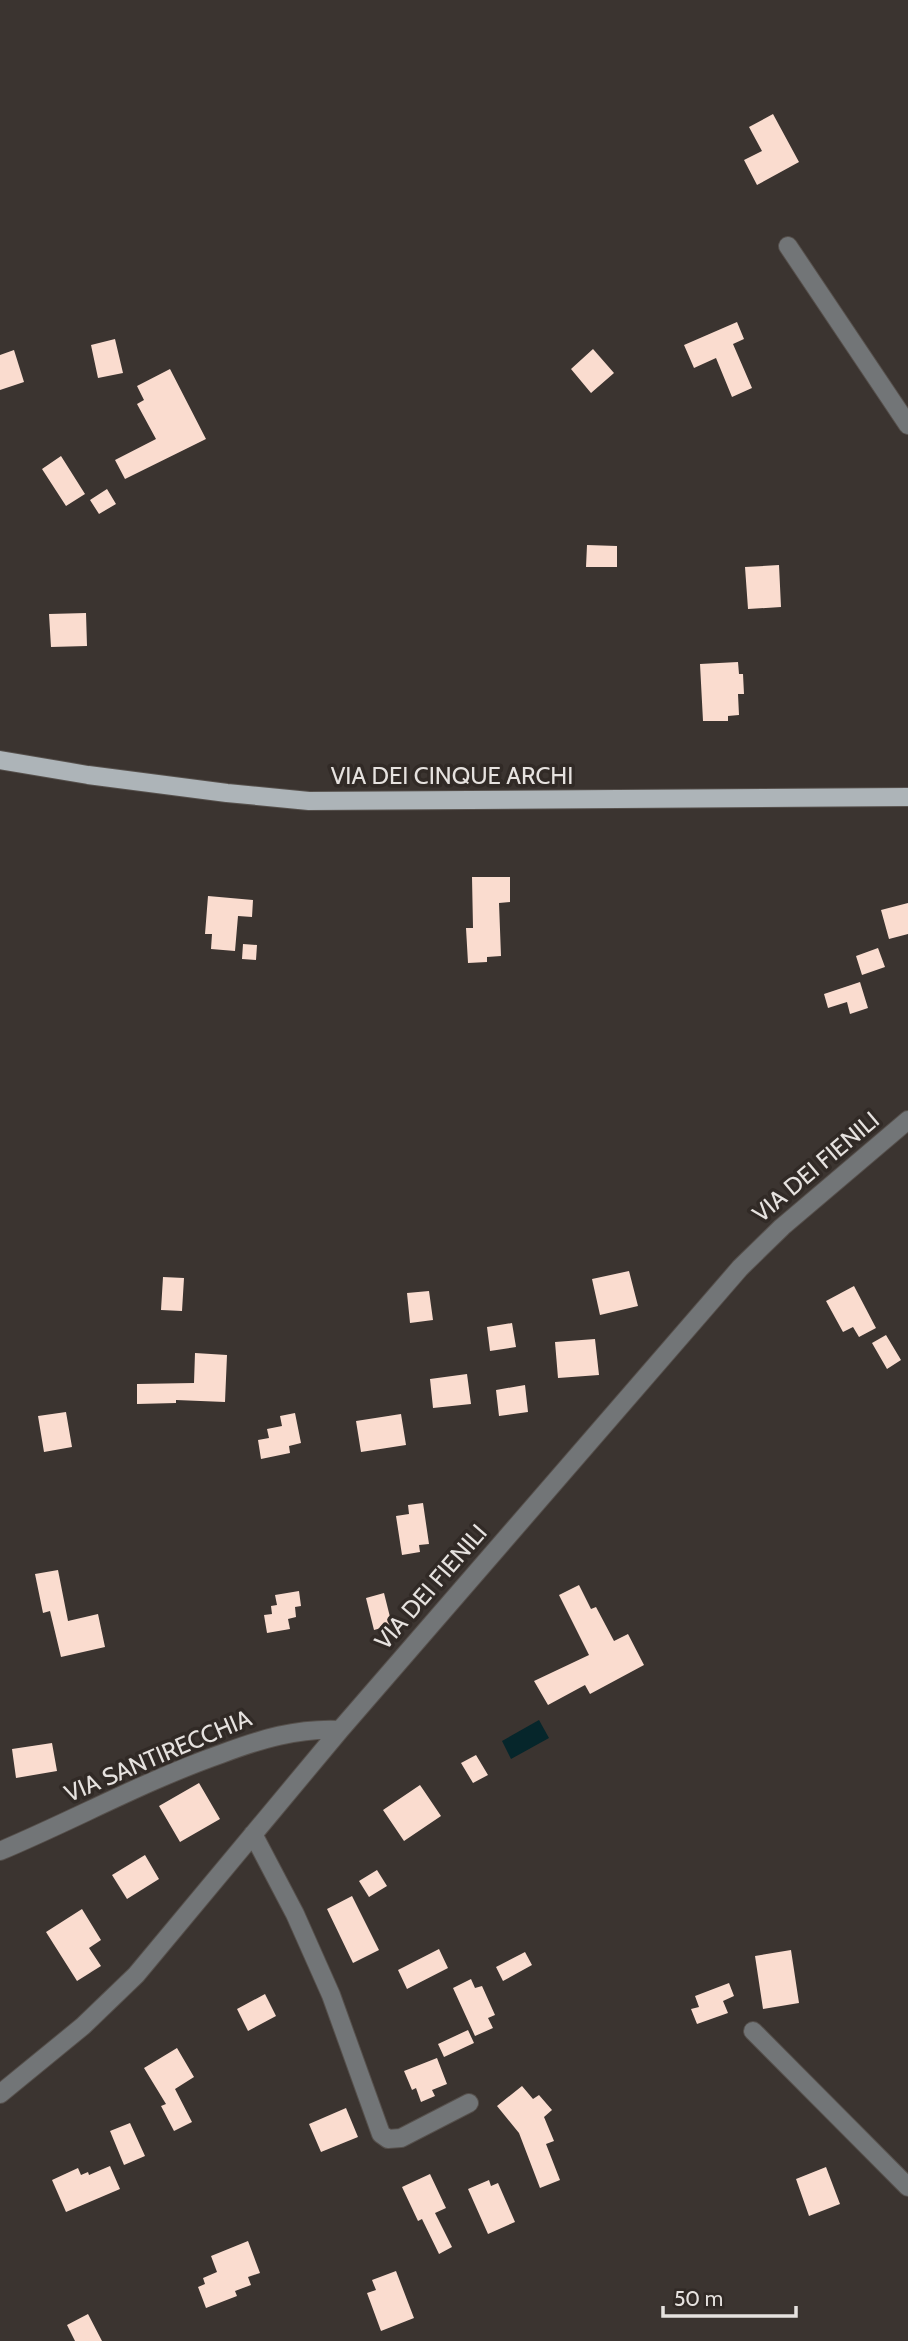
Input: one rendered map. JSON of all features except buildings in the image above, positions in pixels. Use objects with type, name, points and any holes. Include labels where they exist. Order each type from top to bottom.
[{"type":"main road","name":"VIA DEI CINQUE ARCHI","points":[[0,760],[88,775],[291,800],[908,797]]},
{"type":"street","points":[[788,246],[908,425]]},
{"type":"street","name":"VIA DEI FIENILI","points":[[0,2094],[118,1994],[340,1730],[740,1268],[782,1227],[908,1121]]},
{"type":"street","name":"VIA SANTIRECCHIA","points":[[0,1852],[157,1778],[201,1761],[279,1734],[308,1729],[340,1730]]},
{"type":"street","points":[[253,1834],[295,1914],[325,1980],[381,2134],[388,2139],[401,2138],[469,2103]]},
{"type":"street","points":[[752,2031],[908,2187]]},
{"type":"water","points":[[539,1720],[549,1738],[511,1759],[502,1741]]}]
